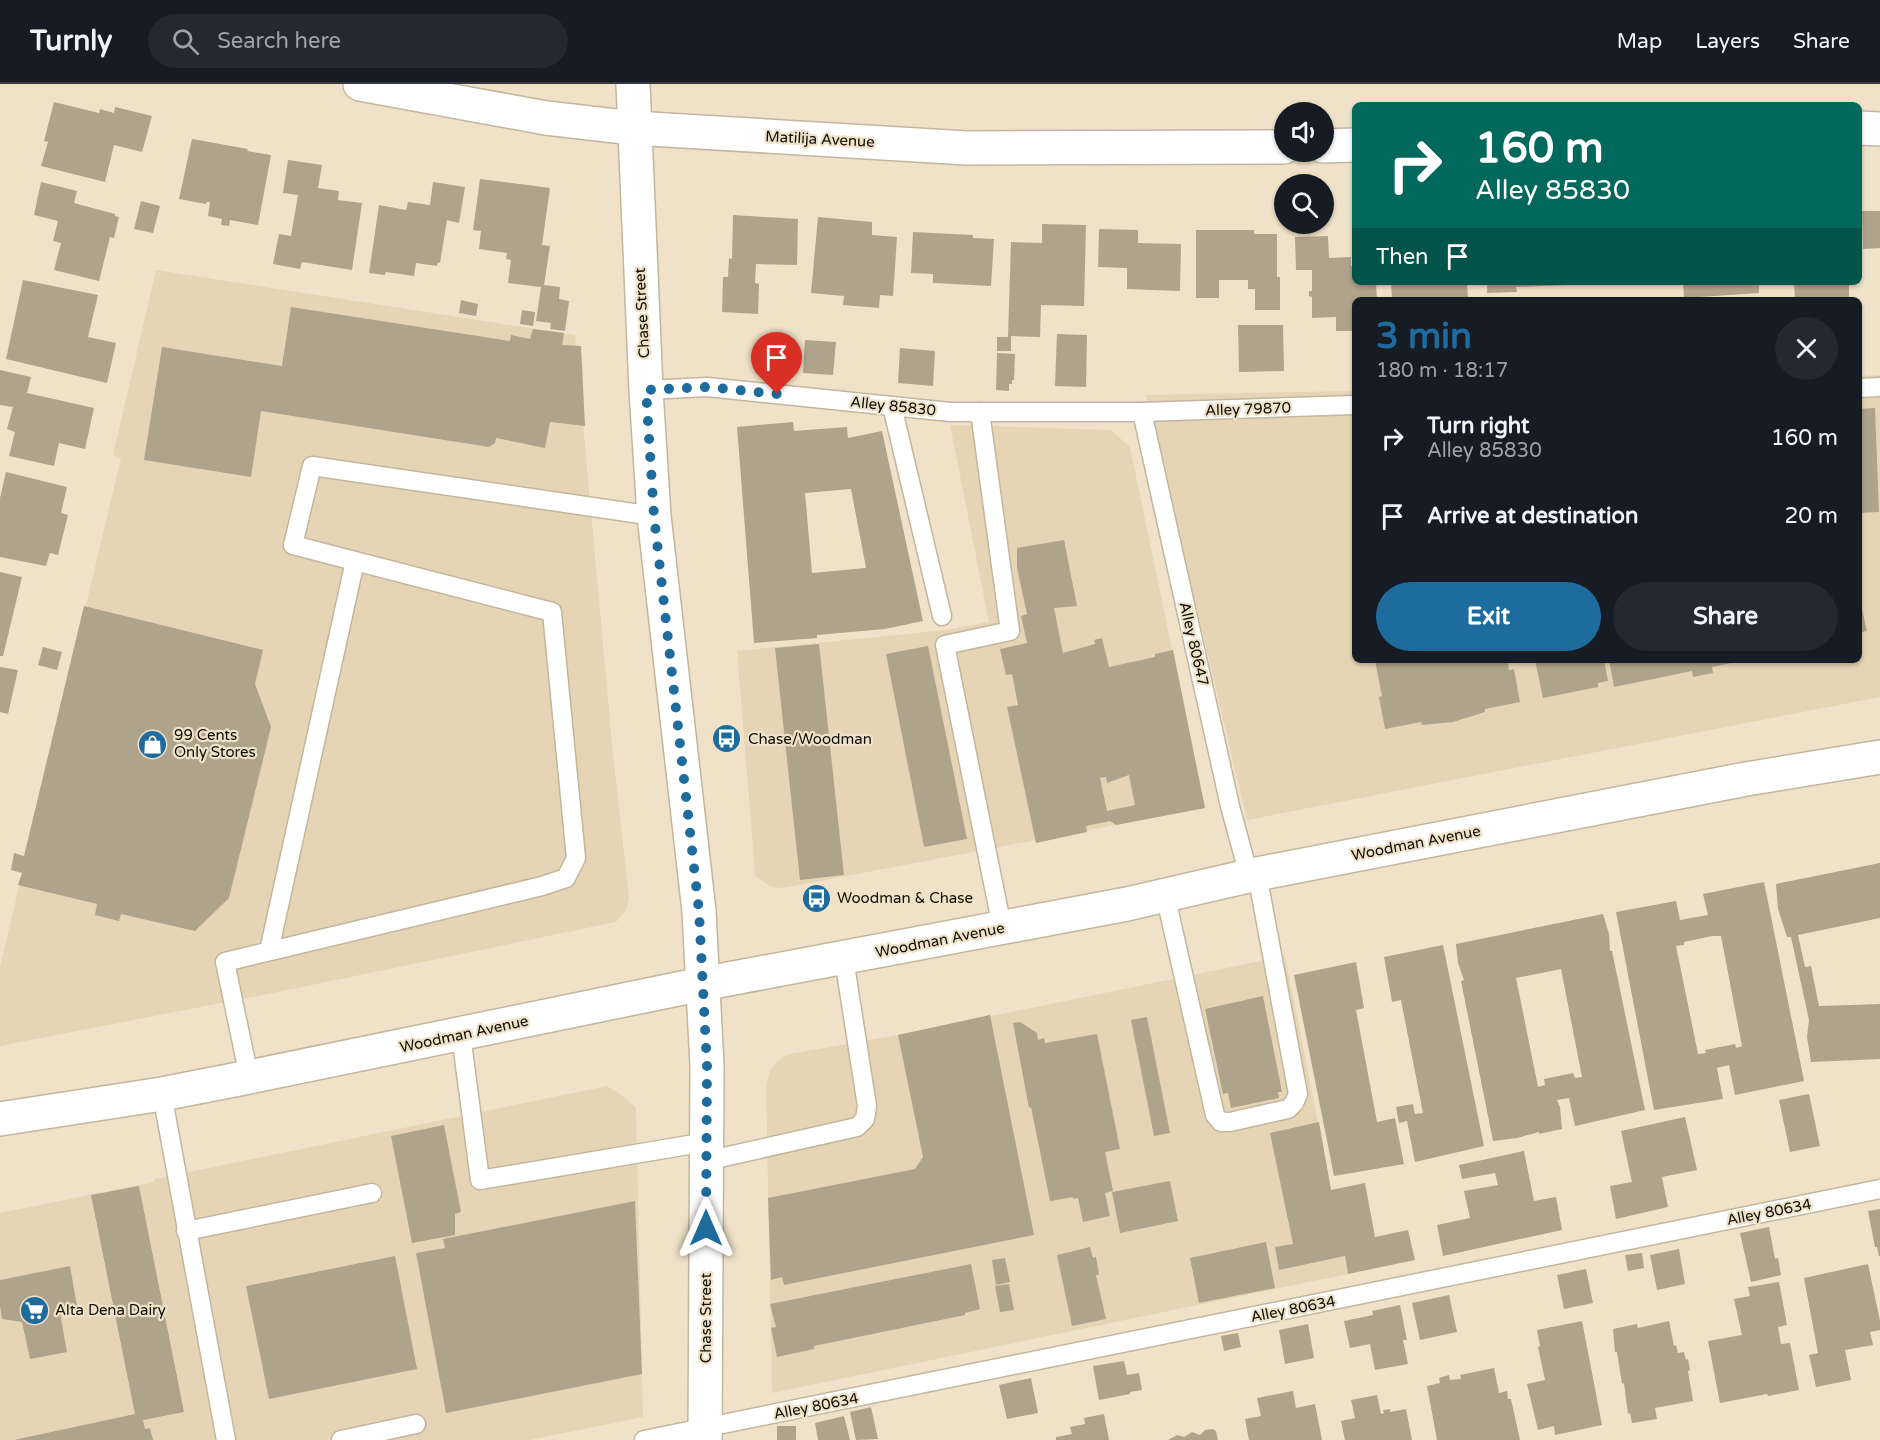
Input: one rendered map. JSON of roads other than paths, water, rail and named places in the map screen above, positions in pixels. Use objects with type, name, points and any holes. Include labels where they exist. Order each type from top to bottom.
[{"type":"street","name":"Matilija Avenue","points":[[360,84],[546,118],[633,128],[967,148],[1274,147]]},
{"type":"street","name":"Chase Street","points":[[633,84],[633,128],[654,516],[699,911],[707,1066],[705,1434]]},
{"type":"street","points":[[1862,128],[1880,129]]},
{"type":"street","points":[[1334,146],[1352,145]]},
{"type":"street","name":"Woodman Avenue","points":[[0,1119],[162,1094],[702,984],[1127,904],[1253,875],[1746,779],[1880,757]]},
{"type":"lane","name":"Alley 85830","points":[[646,390],[707,387],[950,412],[1142,412]]},
{"type":"lane","points":[[1862,388],[1880,387]]},
{"type":"lane","name":"Alley 79870","points":[[1142,412],[1352,405]]},
{"type":"lane","points":[[892,406],[942,616]]},
{"type":"lane","points":[[980,412],[1010,631],[945,645],[1002,927]]},
{"type":"lane","name":"Alley 80647","points":[[1142,412],[1228,795],[1253,875],[1298,1094],[1288,1109],[1230,1122],[1221,1122],[1215,1115],[1165,894]]},
{"type":"lane","points":[[249,1077],[225,963],[566,878],[576,858],[552,612],[293,544],[312,466],[654,516]]},
{"type":"lane","points":[[269,951],[355,561]]},
{"type":"lane","points":[[460,1035],[480,1180],[706,1152],[857,1127],[865,1119],[867,1106],[844,959]]},
{"type":"lane","points":[[162,1094],[226,1440]]},
{"type":"lane","name":"Alley 80634","points":[[644,1440],[705,1434],[1880,1190]]},
{"type":"lane","points":[[186,1231],[372,1193]]},
{"type":"lane","points":[[341,1440],[416,1424]]},
{"type":"place","name":"Chase/Woodman","points":[[727,739]]},
{"type":"place","name":"99 Cents Only Stores","points":[[153,744]]},
{"type":"place","name":"Woodman & Chase","points":[[816,898]]},
{"type":"place","name":"Alta Dena Dairy","points":[[34,1310]]}]
